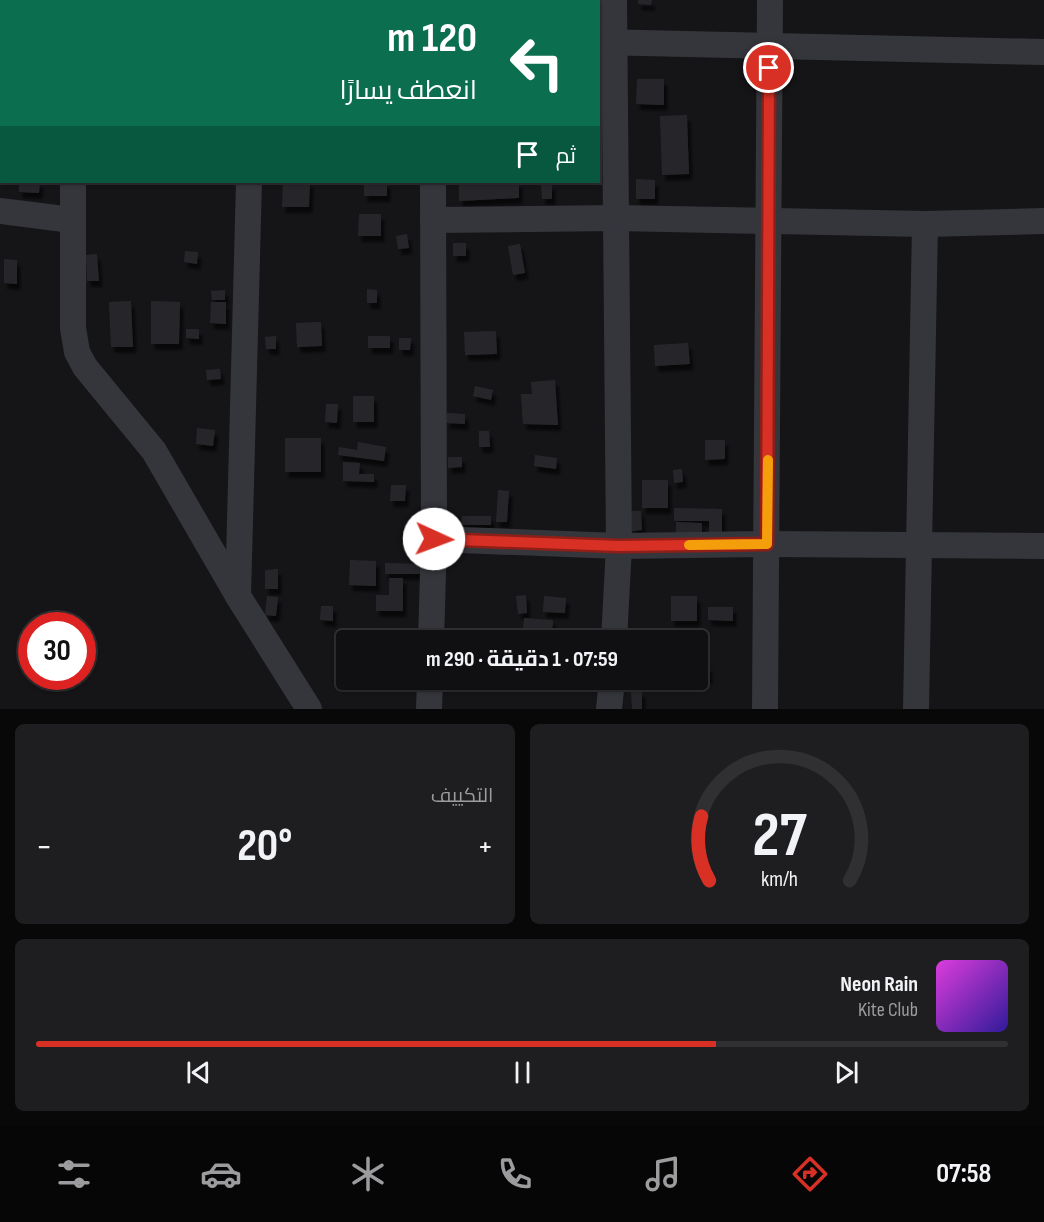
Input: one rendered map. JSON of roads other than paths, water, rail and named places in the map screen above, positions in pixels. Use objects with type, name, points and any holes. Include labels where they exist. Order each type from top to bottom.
[{"type":"street","points":[[614,0],[606,41],[616,218],[619,546],[615,630]]},
{"type":"street","points":[[765,709],[770,0]]},
{"type":"street","points":[[606,41],[1044,52]]},
{"type":"street","points":[[73,183],[73,328],[76,352],[105,393],[154,450],[238,596],[309,709]]},
{"type":"street","points":[[238,596],[249,183]]},
{"type":"street","points":[[431,630],[434,539],[433,183]]},
{"type":"street","points":[[0,211],[72,220]]},
{"type":"street","points":[[433,220],[616,218],[926,224],[1044,221]]},
{"type":"street","points":[[916,709],[926,224]]},
{"type":"street","points":[[434,539],[619,546],[767,544],[919,547],[1044,546]]},
{"type":"street","points":[[429,709],[430,690]]},
{"type":"street","points":[[609,709],[611,690]]}]
